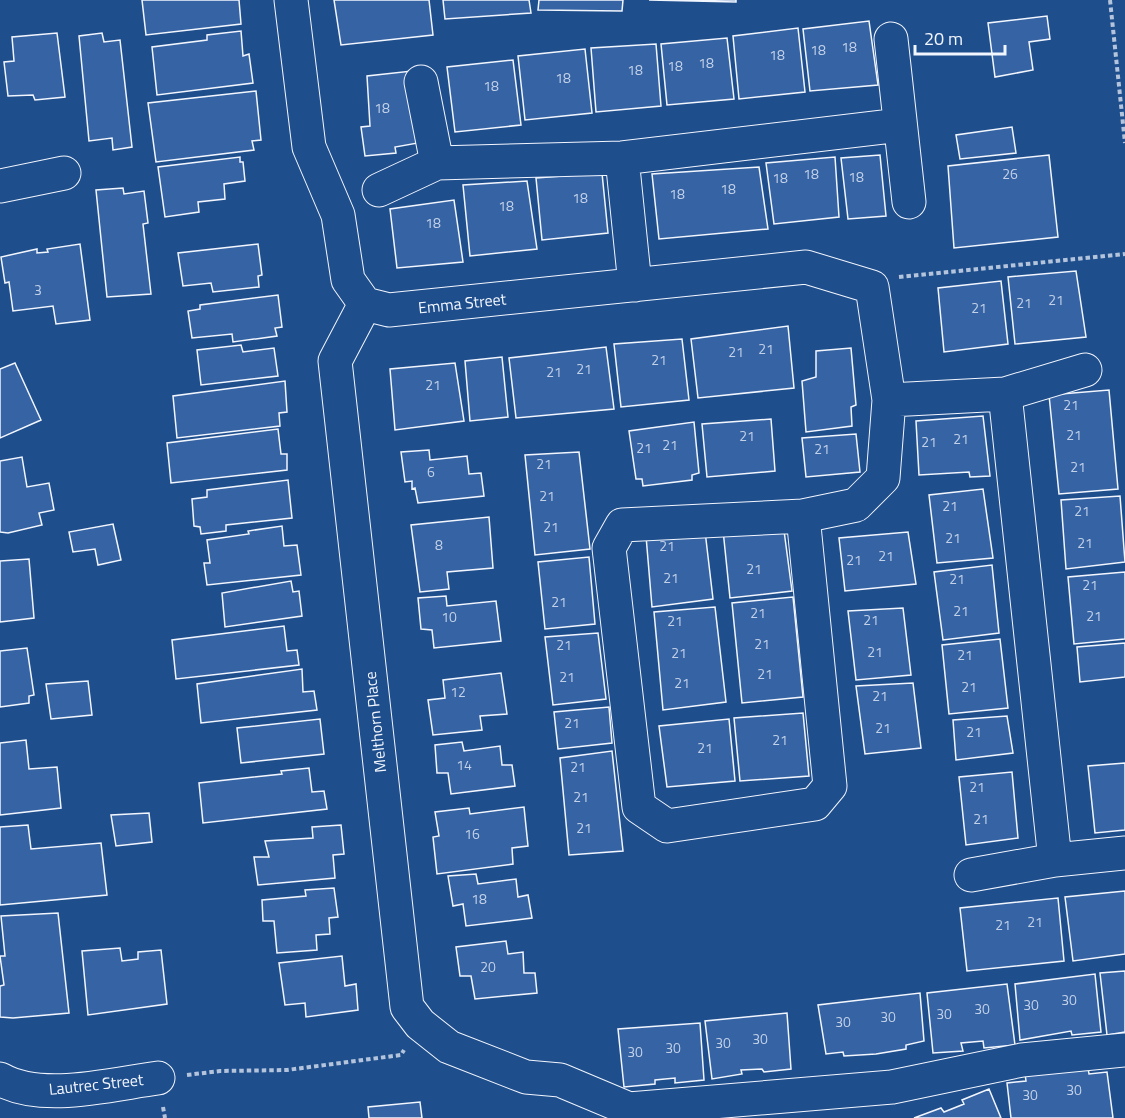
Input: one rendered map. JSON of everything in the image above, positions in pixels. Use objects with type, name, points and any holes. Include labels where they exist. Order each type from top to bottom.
[{"type":"street","points":[[291,0],[309,147],[338,214],[348,280],[365,304]]},
{"type":"street","points":[[891,39],[909,202]]},
{"type":"street","points":[[421,82],[437,163]]},
{"type":"street","points":[[380,190],[437,163],[622,158],[900,125]]},
{"type":"street","points":[[622,158],[634,285]]},
{"type":"street","points":[[0,186],[64,173]]},
{"type":"street","name":"Emma Street","points":[[365,304],[389,310],[806,267],[872,287]]},
{"type":"street","points":[[803,516],[830,786],[815,804],[667,826],[639,807],[609,548],[622,525],[803,516],[856,505],[883,478],[890,400],[872,287]]},
{"type":"street","name":"Melthorn Place","points":[[365,304],[335,361],[407,1007],[420,1024],[448,1047],[526,1077],[560,1080],[629,1109],[892,1087],[1022,1060],[1125,1050]]},
{"type":"street","points":[[890,400],[1005,394],[1085,370]]},
{"type":"street","points":[[1005,394],[1055,860]]},
{"type":"street","points":[[970,875],[1055,860],[1125,853]]},
{"type":"street","name":"Lautrec Street","points":[[0,1079],[29,1090],[58,1091],[158,1078]]},
{"type":"path","points":[[1110,0],[1125,143]]},
{"type":"path","points":[[872,287],[905,275],[1125,254]]},
{"type":"path","points":[[158,1078],[220,1071],[287,1070],[401,1055],[420,1024]]},
{"type":"building","points":[[142,0],[239,0],[241,24],[146,35]]},
{"type":"building","points":[[334,0],[429,0],[433,35],[341,45]]},
{"type":"building","points":[[443,0],[529,0],[531,13],[445,19]]},
{"type":"building","points":[[539,0],[623,0],[622,11],[538,10]]},
{"type":"building","points":[[649,0],[736,0],[736,2]]},
{"type":"building","points":[[1047,16],[1050,39],[1029,42],[1033,70],[995,77],[988,23]]},
{"type":"building","points":[[869,21],[878,85],[810,91],[803,29]]},
{"type":"building","points":[[798,28],[805,92],[739,99],[733,36]]},
{"type":"building","points":[[241,31],[243,56],[249,54],[253,83],[157,95],[152,47],[207,40],[207,35]]},
{"type":"building","points":[[57,33],[65,97],[35,100],[33,95],[8,96],[4,62],[14,61],[12,37]]},
{"type":"building","points":[[102,33],[104,42],[120,40],[132,147],[113,150],[112,138],[89,141],[79,36]]},
{"type":"building","points":[[727,38],[734,99],[667,105],[661,44]]},
{"type":"building","points":[[656,44],[661,106],[596,112],[591,48]]},
{"type":"building","points":[[585,49],[592,113],[525,120],[518,56]]},
{"type":"building","points":[[513,60],[521,125],[455,132],[447,67]]},
{"type":"building","points":[[412,71],[418,143],[395,147],[396,153],[365,156],[361,127],[370,126],[367,76]]},
{"type":"building","points":[[256,91],[261,140],[252,141],[254,150],[156,162],[148,103]]},
{"type":"building","points":[[1012,127],[1016,153],[960,159],[956,135]]},
{"type":"building","points":[[880,155],[886,216],[848,219],[841,158]]},
{"type":"building","points":[[1049,155],[1058,237],[954,248],[948,166]]},
{"type":"building","points":[[240,157],[240,162],[243,162],[245,181],[224,184],[225,199],[198,202],[199,212],[165,217],[158,167]]},
{"type":"building","points":[[835,157],[839,217],[774,224],[766,163]]},
{"type":"building","points":[[759,167],[768,229],[659,239],[652,174]]},
{"type":"building","points":[[602,173],[608,233],[542,240],[536,178]]},
{"type":"building","points":[[527,181],[537,249],[470,256],[463,185]]},
{"type":"building","points":[[123,188],[124,194],[144,191],[148,223],[143,224],[151,294],[107,297],[96,190]]},
{"type":"building","points":[[454,200],[463,262],[397,268],[390,209]]},
{"type":"building","points":[[80,244],[90,320],[56,324],[53,306],[13,311],[9,282],[5,283],[1,257],[37,249],[37,253],[48,252],[47,249]]},
{"type":"building","points":[[258,244],[262,275],[258,276],[259,287],[213,292],[211,283],[183,286],[178,253]]},
{"type":"building","points":[[1076,271],[1086,337],[1015,344],[1008,277]]},
{"type":"building","points":[[1001,281],[1008,344],[944,352],[938,288]]},
{"type":"building","points":[[278,295],[282,327],[275,328],[277,336],[233,342],[232,334],[192,338],[188,311],[200,309],[200,305]]},
{"type":"building","points":[[788,326],[794,388],[698,398],[691,339]]},
{"type":"building","points":[[682,339],[689,400],[621,407],[614,344]]},
{"type":"building","points":[[241,345],[243,352],[274,348],[278,376],[201,385],[197,350]]},
{"type":"building","points":[[606,347],[614,409],[516,418],[509,358]]},
{"type":"building","points":[[851,348],[856,405],[851,407],[852,426],[806,432],[802,381],[816,377],[816,351]]},
{"type":"building","points":[[502,357],[508,417],[470,421],[465,361]]},
{"type":"building","points":[[15,363],[41,420],[0,438],[0,369]]},
{"type":"building","points":[[455,363],[464,421],[395,430],[390,369]]},
{"type":"building","points":[[285,381],[287,412],[279,413],[280,426],[177,438],[173,396]]},
{"type":"building","points":[[1109,390],[1118,489],[1059,494],[1049,395]]},
{"type":"building","points":[[983,416],[990,476],[970,477],[969,472],[919,475],[916,421]]},
{"type":"building","points":[[771,419],[775,471],[707,477],[702,424]]},
{"type":"building","points":[[694,422],[699,473],[692,475],[692,480],[643,486],[642,479],[636,479],[629,431]]},
{"type":"building","points":[[278,429],[281,454],[287,454],[287,470],[171,483],[167,443]]},
{"type":"building","points":[[856,434],[860,472],[806,477],[802,438]]},
{"type":"building","points":[[429,450],[430,460],[467,456],[469,474],[481,473],[484,496],[418,503],[415,488],[412,489],[412,481],[405,482],[401,452]]},
{"type":"building","points":[[579,452],[590,549],[535,555],[525,455]]},
{"type":"building","points":[[22,457],[27,487],[49,483],[54,510],[39,513],[42,525],[8,533],[0,532],[0,461]]},
{"type":"building","points":[[288,480],[292,518],[226,525],[226,531],[201,534],[200,527],[194,526],[192,499],[207,497],[207,490]]},
{"type":"building","points":[[983,489],[993,558],[937,563],[929,495]]},
{"type":"building","points":[[1120,496],[1125,562],[1066,569],[1061,500]]},
{"type":"building","points":[[489,517],[493,568],[447,572],[449,589],[420,592],[411,525]]},
{"type":"building","points":[[783,523],[792,591],[730,598],[723,530]]},
{"type":"building","points":[[113,524],[121,560],[98,565],[95,549],[73,552],[69,532]]},
{"type":"building","points":[[282,526],[284,546],[297,545],[301,575],[207,585],[204,563],[210,563],[207,540],[249,534],[248,531]]},
{"type":"building","points":[[705,531],[713,599],[652,607],[646,536]]},
{"type":"building","points":[[908,532],[916,584],[845,591],[839,538]]},
{"type":"building","points":[[589,557],[595,624],[545,629],[538,562]]},
{"type":"building","points":[[29,559],[34,618],[0,622],[0,561]]},
{"type":"building","points":[[992,565],[999,633],[943,640],[934,572]]},
{"type":"building","points":[[1125,572],[1125,639],[1074,644],[1068,577]]},
{"type":"building","points":[[291,581],[293,592],[299,591],[302,616],[225,627],[222,593]]},
{"type":"building","points":[[446,596],[447,606],[496,601],[501,641],[434,648],[432,630],[421,629],[418,598]]},
{"type":"building","points":[[793,597],[803,697],[742,703],[732,603]]},
{"type":"building","points":[[715,607],[726,702],[663,710],[654,612]]},
{"type":"building","points":[[903,608],[911,675],[856,680],[848,611]]},
{"type":"building","points":[[284,626],[287,651],[297,650],[299,665],[176,679],[172,640]]},
{"type":"building","points":[[598,633],[606,699],[553,705],[545,637]]},
{"type":"building","points":[[1000,639],[1008,708],[949,714],[942,645]]},
{"type":"building","points":[[1125,643],[1125,677],[1080,682],[1077,647]]},
{"type":"building","points":[[27,648],[34,695],[29,696],[29,703],[0,707],[0,651]]},
{"type":"building","points":[[302,669],[303,692],[314,691],[317,710],[201,723],[197,684]]},
{"type":"building","points":[[501,673],[507,714],[480,716],[482,730],[433,735],[428,700],[445,698],[443,680]]},
{"type":"building","points":[[88,681],[92,715],[51,719],[46,684]]},
{"type":"building","points":[[913,683],[921,748],[865,754],[856,686]]},
{"type":"building","points":[[609,707],[612,743],[558,749],[554,712]]},
{"type":"building","points":[[803,713],[809,776],[740,781],[734,718]]},
{"type":"building","points":[[1007,716],[1013,753],[956,760],[953,720]]},
{"type":"building","points":[[320,719],[324,754],[241,763],[237,728]]},
{"type":"building","points":[[729,719],[735,781],[667,787],[659,726]]},
{"type":"building","points":[[26,740],[29,769],[57,767],[61,808],[0,815],[0,743]]},
{"type":"building","points":[[462,742],[464,751],[500,746],[502,765],[512,765],[515,786],[451,794],[448,773],[437,773],[435,745]]},
{"type":"building","points":[[612,751],[623,851],[569,855],[560,758]]},
{"type":"building","points":[[1125,763],[1125,830],[1095,833],[1088,766]]},
{"type":"building","points":[[309,768],[312,792],[324,791],[327,809],[203,823],[199,783],[282,774],[281,771]]},
{"type":"building","points":[[1012,772],[1018,838],[966,845],[959,777]]},
{"type":"building","points":[[524,807],[528,846],[512,848],[513,864],[437,874],[433,837],[439,836],[435,812],[469,808],[470,814]]},
{"type":"building","points":[[149,813],[152,842],[116,846],[111,815]]},
{"type":"building","points":[[28,825],[31,849],[101,843],[107,895],[0,905],[0,827]]},
{"type":"building","points":[[341,825],[344,854],[333,855],[335,878],[258,885],[254,857],[269,857],[265,841],[313,838],[312,827]]},
{"type":"building","points":[[476,874],[478,884],[516,879],[518,897],[528,895],[532,918],[466,926],[463,904],[453,906],[448,876]]},
{"type":"building","points":[[334,888],[338,917],[329,918],[330,934],[316,935],[317,950],[277,953],[274,921],[263,921],[262,900],[306,896],[305,890]]},
{"type":"building","points":[[1125,891],[1125,954],[1073,961],[1065,897]]},
{"type":"building","points":[[1058,898],[1064,961],[967,971],[960,908]]},
{"type":"building","points":[[58,913],[69,1013],[0,1017],[0,986],[4,985],[0,956],[5,956],[1,916]]},
{"type":"building","points":[[506,941],[508,954],[523,952],[524,973],[535,973],[537,993],[475,999],[471,976],[460,976],[456,947]]},
{"type":"building","points":[[120,948],[122,961],[138,959],[138,952],[161,950],[167,1004],[88,1015],[82,951]]},
{"type":"building","points":[[342,956],[345,986],[356,984],[358,1010],[306,1017],[305,1003],[285,1005],[279,963]]},
{"type":"building","points":[[1125,971],[1125,1032],[1107,1035],[1100,973]]},
{"type":"building","points":[[1095,974],[1101,1032],[1072,1035],[1071,1031],[1020,1040],[1015,984]]},
{"type":"building","points":[[1007,984],[1015,1045],[984,1048],[983,1041],[961,1043],[963,1051],[933,1053],[927,993]]},
{"type":"building","points":[[920,993],[924,1041],[906,1045],[906,1049],[876,1054],[844,1056],[843,1052],[826,1054],[818,1005]]},
{"type":"building","points":[[787,1013],[791,1069],[764,1072],[762,1069],[741,1070],[742,1074],[712,1079],[705,1021]]},
{"type":"building","points":[[700,1023],[704,1080],[675,1083],[675,1078],[655,1080],[655,1084],[624,1087],[618,1029]]},
{"type":"building","points":[[1088,1068],[1089,1074],[1107,1072],[1113,1118],[1011,1118],[1007,1083],[1026,1081],[1025,1074]]},
{"type":"building","points":[[989,1089],[1001,1118],[914,1118],[941,1108],[944,1112],[964,1104],[962,1100]]},
{"type":"building","points":[[420,1102],[422,1118],[369,1118],[368,1107]]}]
